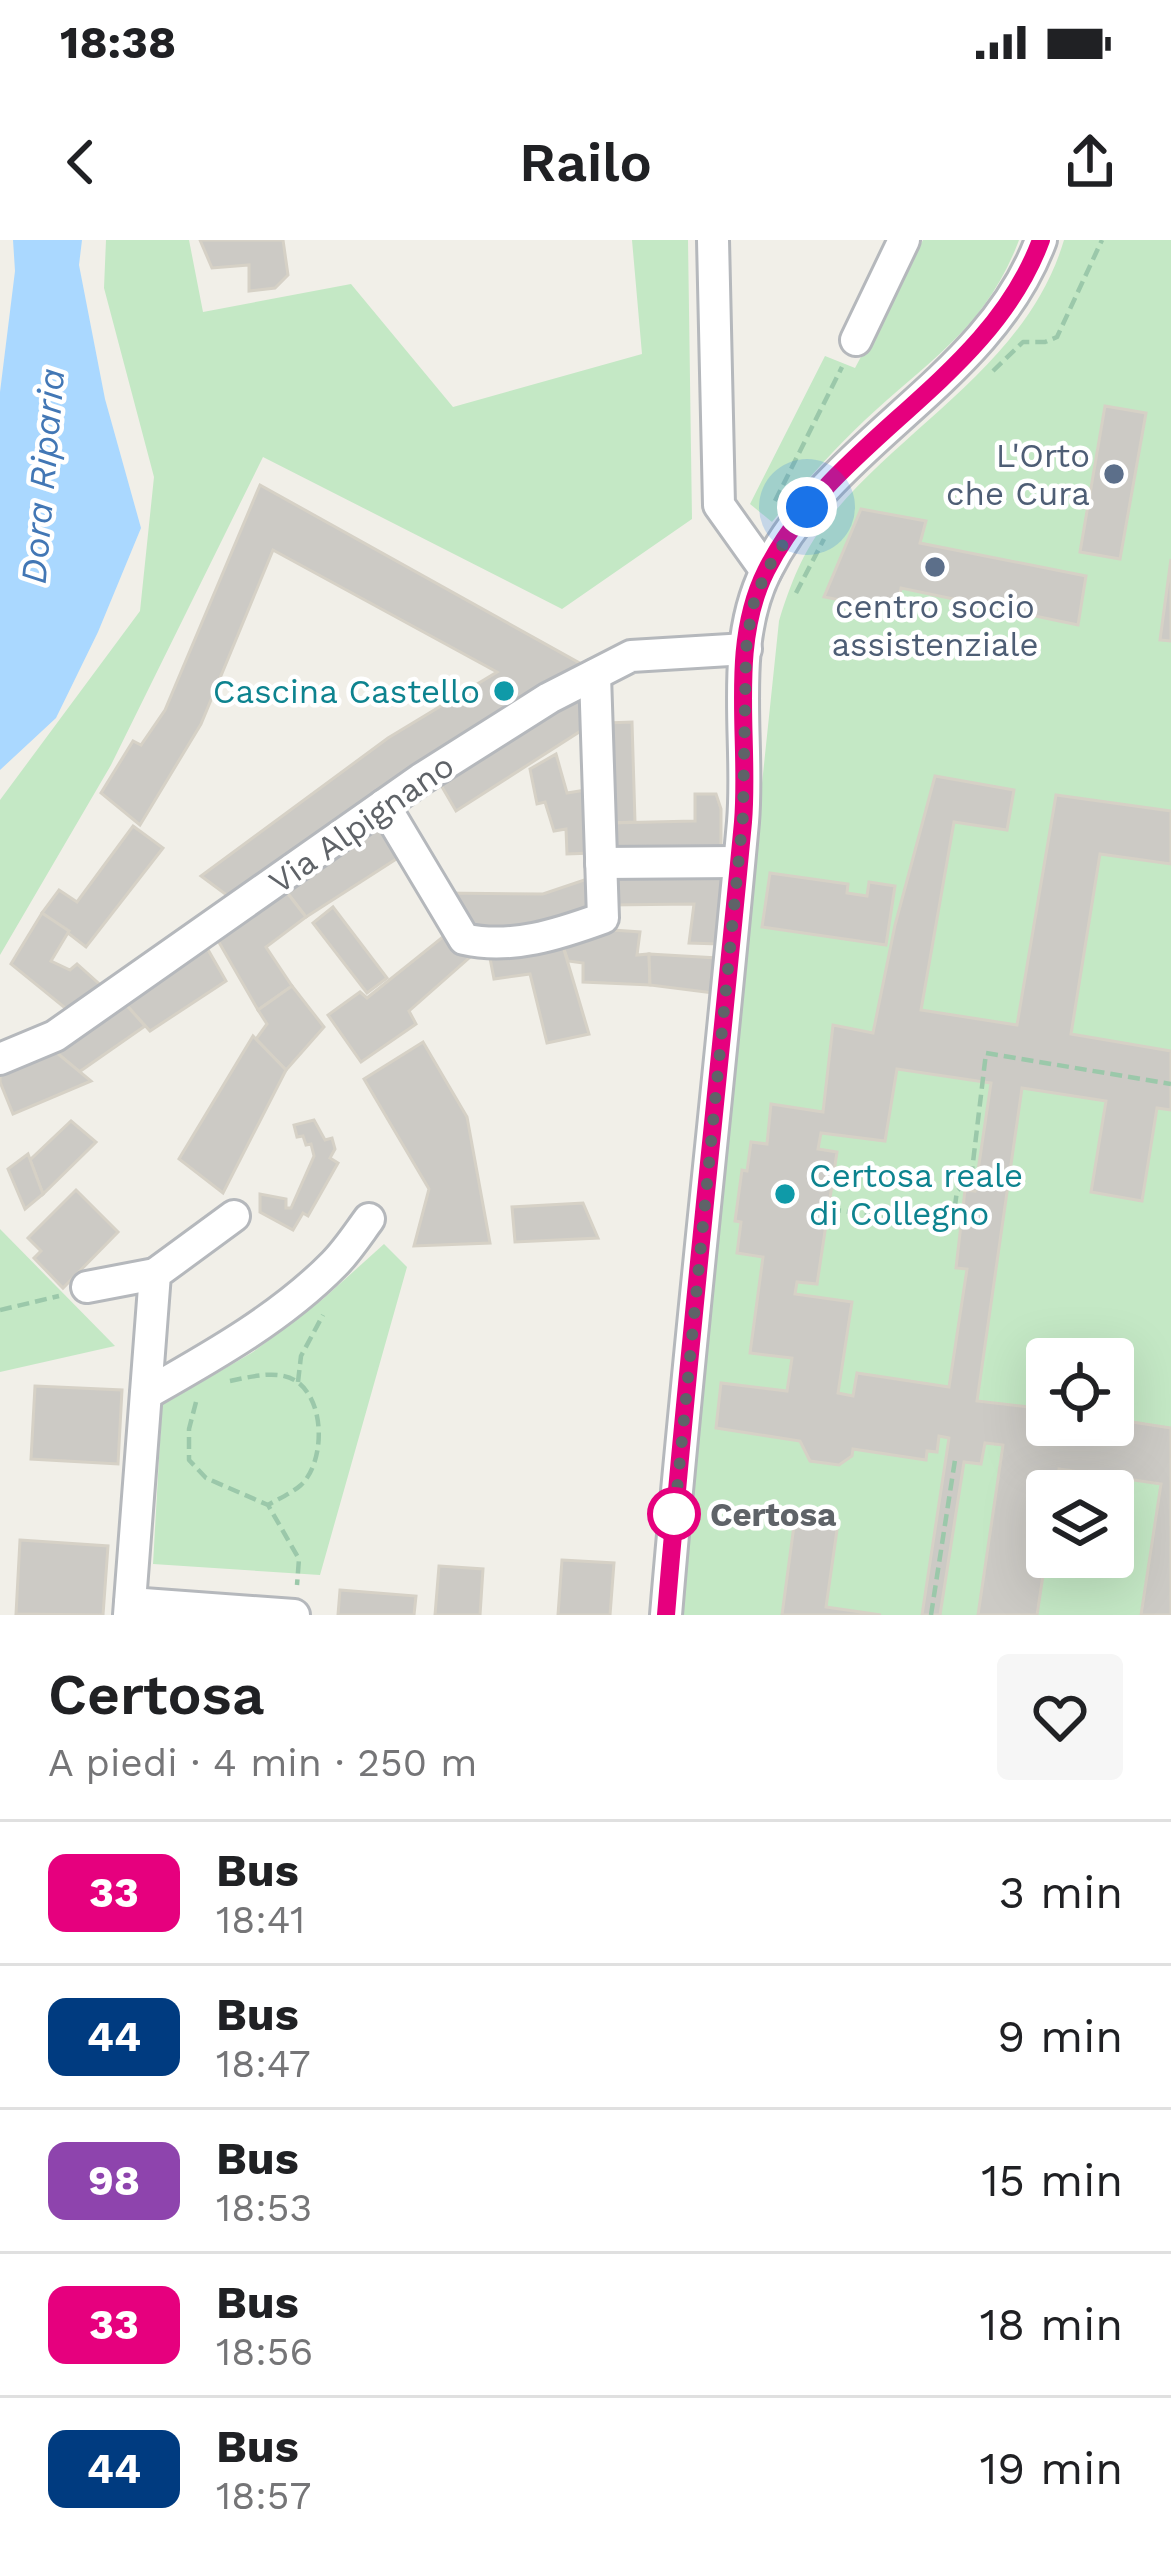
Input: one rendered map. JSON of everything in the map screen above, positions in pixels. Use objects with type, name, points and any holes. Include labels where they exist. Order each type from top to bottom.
[{"type":"street","points":[[713,240],[719,505],[766,571]]},
{"type":"street","points":[[856,340],[904,240]]},
{"type":"street","points":[[666,1615],[689,1332],[743,816],[746,649],[752,608],[766,571],[807,507],[866,446],[962,362],[1008,304],[1041,240]]},
{"type":"street","name":"Via Alpignano","points":[[0,1059],[55,1036],[384,806],[549,698],[631,656],[746,649]]},
{"type":"street","points":[[384,806],[464,939],[483,944],[549,938],[603,918],[595,675]]},
{"type":"street","points":[[601,863],[738,862]]},
{"type":"street","points":[[87,1287],[155,1274],[234,1216]]},
{"type":"street","points":[[146,1394],[226,1348],[315,1280],[336,1263],[369,1219]]},
{"type":"street","points":[[155,1274],[129,1609],[295,1606]]},
{"type":"path","points":[[988,375],[1023,342],[1057,337],[1102,240]]},
{"type":"path","points":[[774,502],[856,340]]},
{"type":"path","points":[[796,593],[834,526]]},
{"type":"path","points":[[829,1209],[952,1227],[957,1191],[971,1179],[986,1053],[1171,1084]]},
{"type":"path","points":[[298,1382],[301,1356],[336,1297],[315,1280]]},
{"type":"path","points":[[0,1310],[87,1287]]},
{"type":"path","points":[[218,1383],[278,1375],[298,1382],[311,1400],[319,1423],[318,1451],[304,1484],[268,1505]]},
{"type":"path","points":[[206,1394],[193,1404],[189,1460],[206,1478],[268,1505],[299,1559],[295,1606]]},
{"type":"path","points":[[931,1615],[955,1460]]},
{"type":"green space","points":[[106,240],[189,240],[203,312],[351,284],[453,407],[642,354],[632,240],[688,240],[692,519],[562,609],[263,457],[111,765],[0,955],[0,800],[140,611],[154,477],[104,288]]},
{"type":"green space","points":[[923,240],[1019,240],[1006,271],[973,320],[853,432],[772,522],[750,504],[825,356],[855,368]]},
{"type":"green space","points":[[1064,240],[1171,240],[1171,1615],[682,1615],[779,621],[798,569],[827,521],[857,486],[993,359],[1046,284]]},
{"type":"green space","points":[[0,1229],[115,1346],[0,1372]]},
{"type":"green space","points":[[384,1244],[407,1267],[320,1575],[153,1564],[162,1405],[253,1352],[323,1299]]},
{"type":"water","name":"Dora Riparia","points":[[13,240],[82,240],[79,265],[105,399],[141,528],[56,718],[0,770],[0,392],[15,271]]},
{"type":"building","points":[[200,240],[283,240],[288,275],[275,288],[249,291],[249,265],[212,268]]},
{"type":"building","points":[[1105,406],[1146,413],[1120,559],[1080,552]]},
{"type":"building","name":"Cascina Castello","points":[[260,485],[583,665],[236,902],[201,876],[388,738],[497,672],[273,550],[201,724],[140,825],[101,793],[133,741],[141,745],[165,710]]},
{"type":"building","points":[[861,509],[926,521],[920,543],[1086,576],[1078,625],[901,588],[897,611],[824,597]]},
{"type":"building","points":[[1171,559],[1171,641],[1160,640]]},
{"type":"building","points":[[579,690],[590,725],[456,811],[438,780]]},
{"type":"building","points":[[632,722],[635,822],[610,823],[607,723]]},
{"type":"building","points":[[556,754],[567,793],[592,789],[593,853],[567,854],[566,829],[554,831],[545,802],[537,804],[530,769]]},
{"type":"building","name":"Certosa reale di Collegno","points":[[935,776],[1014,790],[1007,830],[954,822],[921,1010],[1017,1025],[1056,795],[1171,811],[1171,864],[1100,854],[1071,1034],[1171,1051],[1171,1110],[1157,1108],[1142,1201],[1091,1192],[1106,1101],[1022,1088],[977,1401],[1026,1407],[1026,1446],[1134,1446],[1134,1422],[1171,1428],[1171,1615],[1141,1615],[1161,1484],[1134,1480],[1134,1470],[1026,1470],[1026,1578],[1043,1578],[1037,1615],[978,1615],[1003,1445],[985,1443],[981,1464],[964,1462],[940,1615],[922,1615],[949,1438],[939,1436],[937,1452],[927,1451],[926,1460],[853,1449],[852,1456],[839,1465],[810,1461],[800,1441],[716,1428],[721,1383],[787,1391],[792,1358],[750,1353],[763,1257],[737,1253],[741,1222],[735,1221],[751,1142],[767,1144],[771,1104],[823,1112],[833,1025],[873,1033],[895,925]],"holes":[[[897,1069],[991,1083],[975,1191],[965,1190],[956,1268],[967,1269],[949,1387],[857,1373],[853,1396],[838,1393],[852,1302],[795,1294],[797,1282],[817,1284],[837,1152],[818,1149],[821,1133],[885,1141]]]},
{"type":"building","points":[[695,794],[716,794],[721,809],[721,846],[709,857],[611,857],[610,823],[695,821]]},
{"type":"building","points":[[380,816],[404,854],[306,917],[282,886]]},
{"type":"building","points":[[133,826],[163,848],[86,947],[42,913],[59,890],[77,902]]},
{"type":"building","points":[[607,869],[723,869],[719,944],[689,943],[694,904],[608,905]]},
{"type":"building","points":[[770,873],[848,884],[847,893],[867,896],[869,882],[895,886],[886,945],[762,927]]},
{"type":"building","points":[[593,877],[594,913],[513,936],[467,931],[443,893],[543,894]]},
{"type":"building","points":[[282,886],[306,917],[266,947],[292,986],[258,1010],[213,932]]},
{"type":"building","points":[[333,907],[387,978],[367,993],[313,923]]},
{"type":"building","points":[[42,913],[69,931],[51,961],[70,970],[77,964],[106,990],[70,1012],[11,964]]},
{"type":"building","points":[[599,929],[640,932],[637,955],[649,954],[650,985],[583,982],[583,963],[568,961],[562,943]]},
{"type":"building","points":[[449,932],[470,957],[409,1011],[416,1024],[361,1062],[328,1015],[360,992],[367,998]]},
{"type":"building","points":[[203,941],[226,981],[150,1031],[121,999]]},
{"type":"building","points":[[562,943],[589,1034],[547,1043],[530,974],[494,979],[489,953]]},
{"type":"building","points":[[649,954],[717,958],[714,993],[650,985]]},
{"type":"building","points":[[292,986],[324,1027],[286,1070],[256,1039],[267,1024],[258,1010]]},
{"type":"building","points":[[121,999],[145,1026],[79,1072],[51,1048]]},
{"type":"building","points":[[253,1036],[286,1070],[223,1193],[179,1159]]},
{"type":"building","points":[[423,1042],[467,1117],[490,1243],[414,1246],[429,1189],[364,1079]]},
{"type":"building","points":[[51,1048],[91,1081],[13,1114],[0,1082],[0,1069]]},
{"type":"building","points":[[314,1120],[325,1140],[332,1138],[335,1149],[330,1158],[338,1163],[308,1216],[303,1213],[293,1230],[260,1212],[260,1194],[286,1199],[286,1208],[291,1208],[314,1156],[311,1144],[297,1137],[294,1125]]},
{"type":"building","points":[[71,1121],[96,1142],[43,1194],[30,1160]]},
{"type":"building","points":[[28,1154],[43,1194],[25,1209],[8,1169]]},
{"type":"building","points":[[76,1190],[118,1232],[63,1288],[34,1258],[41,1251],[28,1238]]},
{"type":"building","points":[[583,1203],[598,1238],[515,1242],[512,1207]]},
{"type":"building","points":[[35,1386],[122,1390],[118,1464],[31,1459]]},
{"type":"building","points":[[795,1518],[838,1523],[826,1607],[881,1615],[782,1615]]},
{"type":"building","points":[[20,1540],[108,1546],[103,1615],[16,1614]]},
{"type":"building","points":[[562,1560],[614,1563],[610,1615],[558,1615]]},
{"type":"building","points":[[439,1566],[483,1569],[480,1615],[435,1615]]},
{"type":"building","points":[[340,1590],[416,1596],[414,1615],[338,1615]]},
{"type":"bus line","name":"33","points":[[666,1615],[689,1332],[743,816],[746,649],[752,608],[766,571],[807,507],[866,446],[962,362],[1008,304],[1041,240]]},
{"type":"place","name":"L'Orto che Cura","points":[[1114,474]]},
{"type":"place","name":"centro socio assistenziale","points":[[935,567]]},
{"type":"place","name":"Cascina Castello","points":[[504,691]]},
{"type":"place","name":"Certosa reale di Collegno","points":[[785,1194]]},
{"type":"place","name":"Certosa","points":[[674,1514]]},
{"type":"route","points":[[674,1514],[674,1521],[743,816],[746,649],[752,608],[766,571],[807,507]]}]
